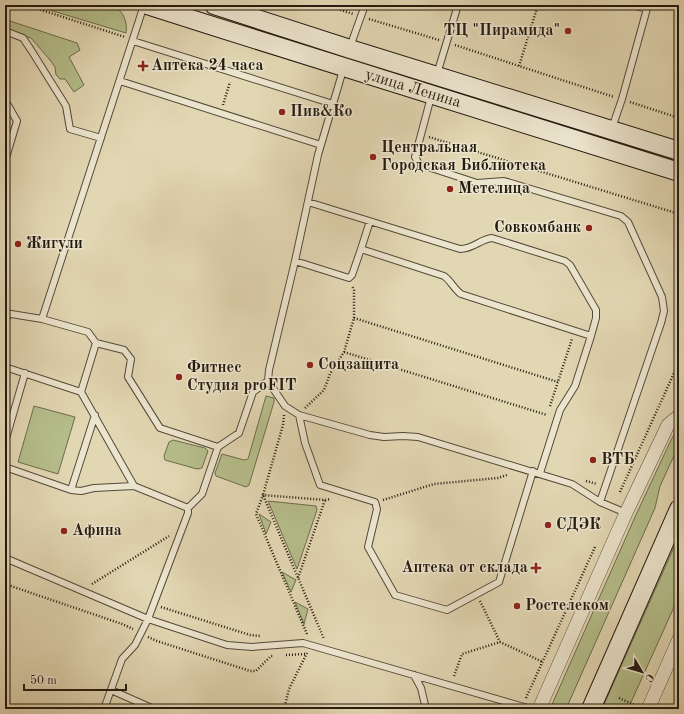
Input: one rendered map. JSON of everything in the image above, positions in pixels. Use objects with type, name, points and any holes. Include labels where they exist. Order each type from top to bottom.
[{"type":"main road","name":"улица Ленина","points":[[145,5],[679,172]]},
{"type":"main road","name":"улица Ленина","points":[[214,5],[350,49],[679,150]]},
{"type":"main road","points":[[397,83],[402,64]]},
{"type":"main road","points":[[591,709],[679,509]]},
{"type":"street","points":[[539,709],[626,513],[668,425],[679,416]]},
{"type":"street","points":[[648,709],[679,639]]},
{"type":"lane","points":[[42,320],[145,5]]},
{"type":"lane","points":[[350,49],[365,5]]},
{"type":"lane","points":[[436,75],[458,5]]},
{"type":"lane","points":[[611,129],[622,99],[648,7],[632,5]]},
{"type":"lane","points":[[5,31],[23,38],[27,44],[66,106],[70,129],[101,138]]},
{"type":"lane","points":[[133,41],[333,104]]},
{"type":"lane","points":[[344,68],[321,145],[269,370],[268,382],[285,406],[299,415],[370,435],[384,437],[418,437],[534,471],[572,484],[600,502],[626,513]]},
{"type":"lane","points":[[120,80],[321,145]]},
{"type":"lane","points":[[432,94],[415,157],[419,164],[477,183],[504,181],[621,216],[628,222],[662,297],[664,311],[600,502]]},
{"type":"lane","points":[[5,100],[16,121],[5,161]]},
{"type":"lane","points":[[308,202],[460,249],[474,246],[485,238],[492,238],[570,265],[596,310],[596,318],[575,386],[560,410],[540,473]]},
{"type":"lane","points":[[295,261],[349,278],[352,275],[370,221]]},
{"type":"lane","points":[[361,249],[444,276],[448,279],[455,290],[461,294],[591,336]]},
{"type":"lane","points":[[5,322],[7,313],[42,320],[88,332],[96,343],[124,350],[131,359],[128,377],[160,428],[218,447]]},
{"type":"lane","points":[[81,392],[96,343]]},
{"type":"lane","points":[[5,367],[81,392],[134,486]]},
{"type":"lane","points":[[5,442],[25,374]]},
{"type":"lane","points":[[104,709],[122,659],[136,645],[148,619],[188,513],[188,508],[202,494],[218,447],[239,433],[252,392],[268,382]]},
{"type":"lane","points":[[71,490],[95,415]]},
{"type":"lane","points":[[299,415],[305,443],[320,485],[375,502],[377,509],[368,547],[395,595],[447,610],[499,582],[534,471]]},
{"type":"lane","points":[[5,467],[71,490],[81,491],[94,488],[134,486],[188,508]]},
{"type":"lane","points":[[5,558],[148,619],[227,646],[252,647],[303,643],[531,709]]},
{"type":"lane","points":[[414,675],[421,688],[426,709]]},
{"type":"lane","points":[[111,690],[154,709]]},
{"type":"path","points":[[26,5],[126,37]]},
{"type":"path","points":[[326,5],[360,17],[446,42],[679,118]]},
{"type":"path","points":[[519,66],[538,5]]},
{"type":"path","points":[[220,113],[232,77]]},
{"type":"path","points":[[421,135],[679,214]]},
{"type":"path","points":[[299,415],[324,390],[330,374],[344,352],[354,318],[354,290],[349,278]]},
{"type":"path","points":[[354,318],[558,382]]},
{"type":"path","points":[[545,422],[574,331]]},
{"type":"path","points":[[344,352],[547,415]]},
{"type":"path","points":[[613,508],[679,362]]},
{"type":"path","points":[[284,709],[289,689],[307,654],[307,634],[256,514],[263,495],[283,424],[285,406]]},
{"type":"path","points":[[375,502],[434,484],[498,478],[523,468]]},
{"type":"path","points":[[584,480],[605,487]]},
{"type":"path","points":[[263,495],[324,500],[351,495]]},
{"type":"path","points":[[263,495],[324,639],[331,641]]},
{"type":"path","points":[[298,579],[324,500]]},
{"type":"path","points":[[82,591],[182,528]]},
{"type":"path","points":[[524,697],[526,697],[597,543]]},
{"type":"path","points":[[5,584],[122,624],[156,641],[250,671],[256,671],[271,656],[278,656]]},
{"type":"path","points":[[476,594],[500,642],[542,662]]},
{"type":"path","points":[[153,604],[250,635],[264,636]]},
{"type":"path","points":[[300,635],[307,634]]},
{"type":"path","points":[[454,676],[462,654],[500,642]]},
{"type":"path","points":[[285,656],[307,654]]},
{"type":"path","points":[[447,674],[461,678]]},
{"type":"path","points":[[619,698],[644,709]]},
{"type":"path","points":[[676,709],[679,702]]},
{"type":"green space","points":[[33,5],[111,5],[119,10],[124,16],[126,33]]},
{"type":"green space","points":[[10,21],[77,43],[80,50],[69,57],[84,85],[74,92],[65,79],[60,79],[56,75],[55,67],[31,38],[8,28]]},
{"type":"green space","points":[[266,396],[274,398],[274,402],[249,485],[246,487],[216,476],[215,473],[222,454],[244,460],[248,459]]},
{"type":"green space","points":[[34,406],[75,417],[58,474],[18,462]]},
{"type":"green space","points":[[679,426],[679,445],[660,486],[655,508],[566,709],[550,709],[635,517]]},
{"type":"green space","points":[[173,440],[205,448],[208,451],[202,468],[197,469],[165,460],[164,456],[169,442]]},
{"type":"green space","points":[[268,501],[316,506],[317,510],[297,569]]},
{"type":"green space","points":[[259,514],[271,522],[266,534]]},
{"type":"green space","points":[[679,536],[679,596],[628,709],[602,709]]},
{"type":"green space","points":[[282,572],[296,580],[291,592]]},
{"type":"green space","points":[[295,602],[308,609],[304,624]]},
{"type":"place","name":"ТЦ \"Пирамида\"","points":[[568,31]]},
{"type":"place","name":"Аптека 24 часа","points":[[143,66]]},
{"type":"place","name":"Пив&Ко","points":[[282,112]]},
{"type":"place","name":"Центральная Городская Библиотека","points":[[373,157]]},
{"type":"place","name":"Метелица","points":[[450,189]]},
{"type":"place","name":"Совкомбанк","points":[[589,228]]},
{"type":"place","name":"Жигули","points":[[18,244]]},
{"type":"place","name":"Соцзащита","points":[[310,365]]},
{"type":"place","name":"Фитнес Студия proFIT","points":[[179,377]]},
{"type":"place","name":"ВТБ","points":[[593,460]]},
{"type":"place","name":"СДЭК","points":[[548,525]]},
{"type":"place","name":"Афина","points":[[64,531]]},
{"type":"place","name":"Аптека от склада","points":[[536,568]]},
{"type":"place","name":"Ростелеком","points":[[517,606]]}]
